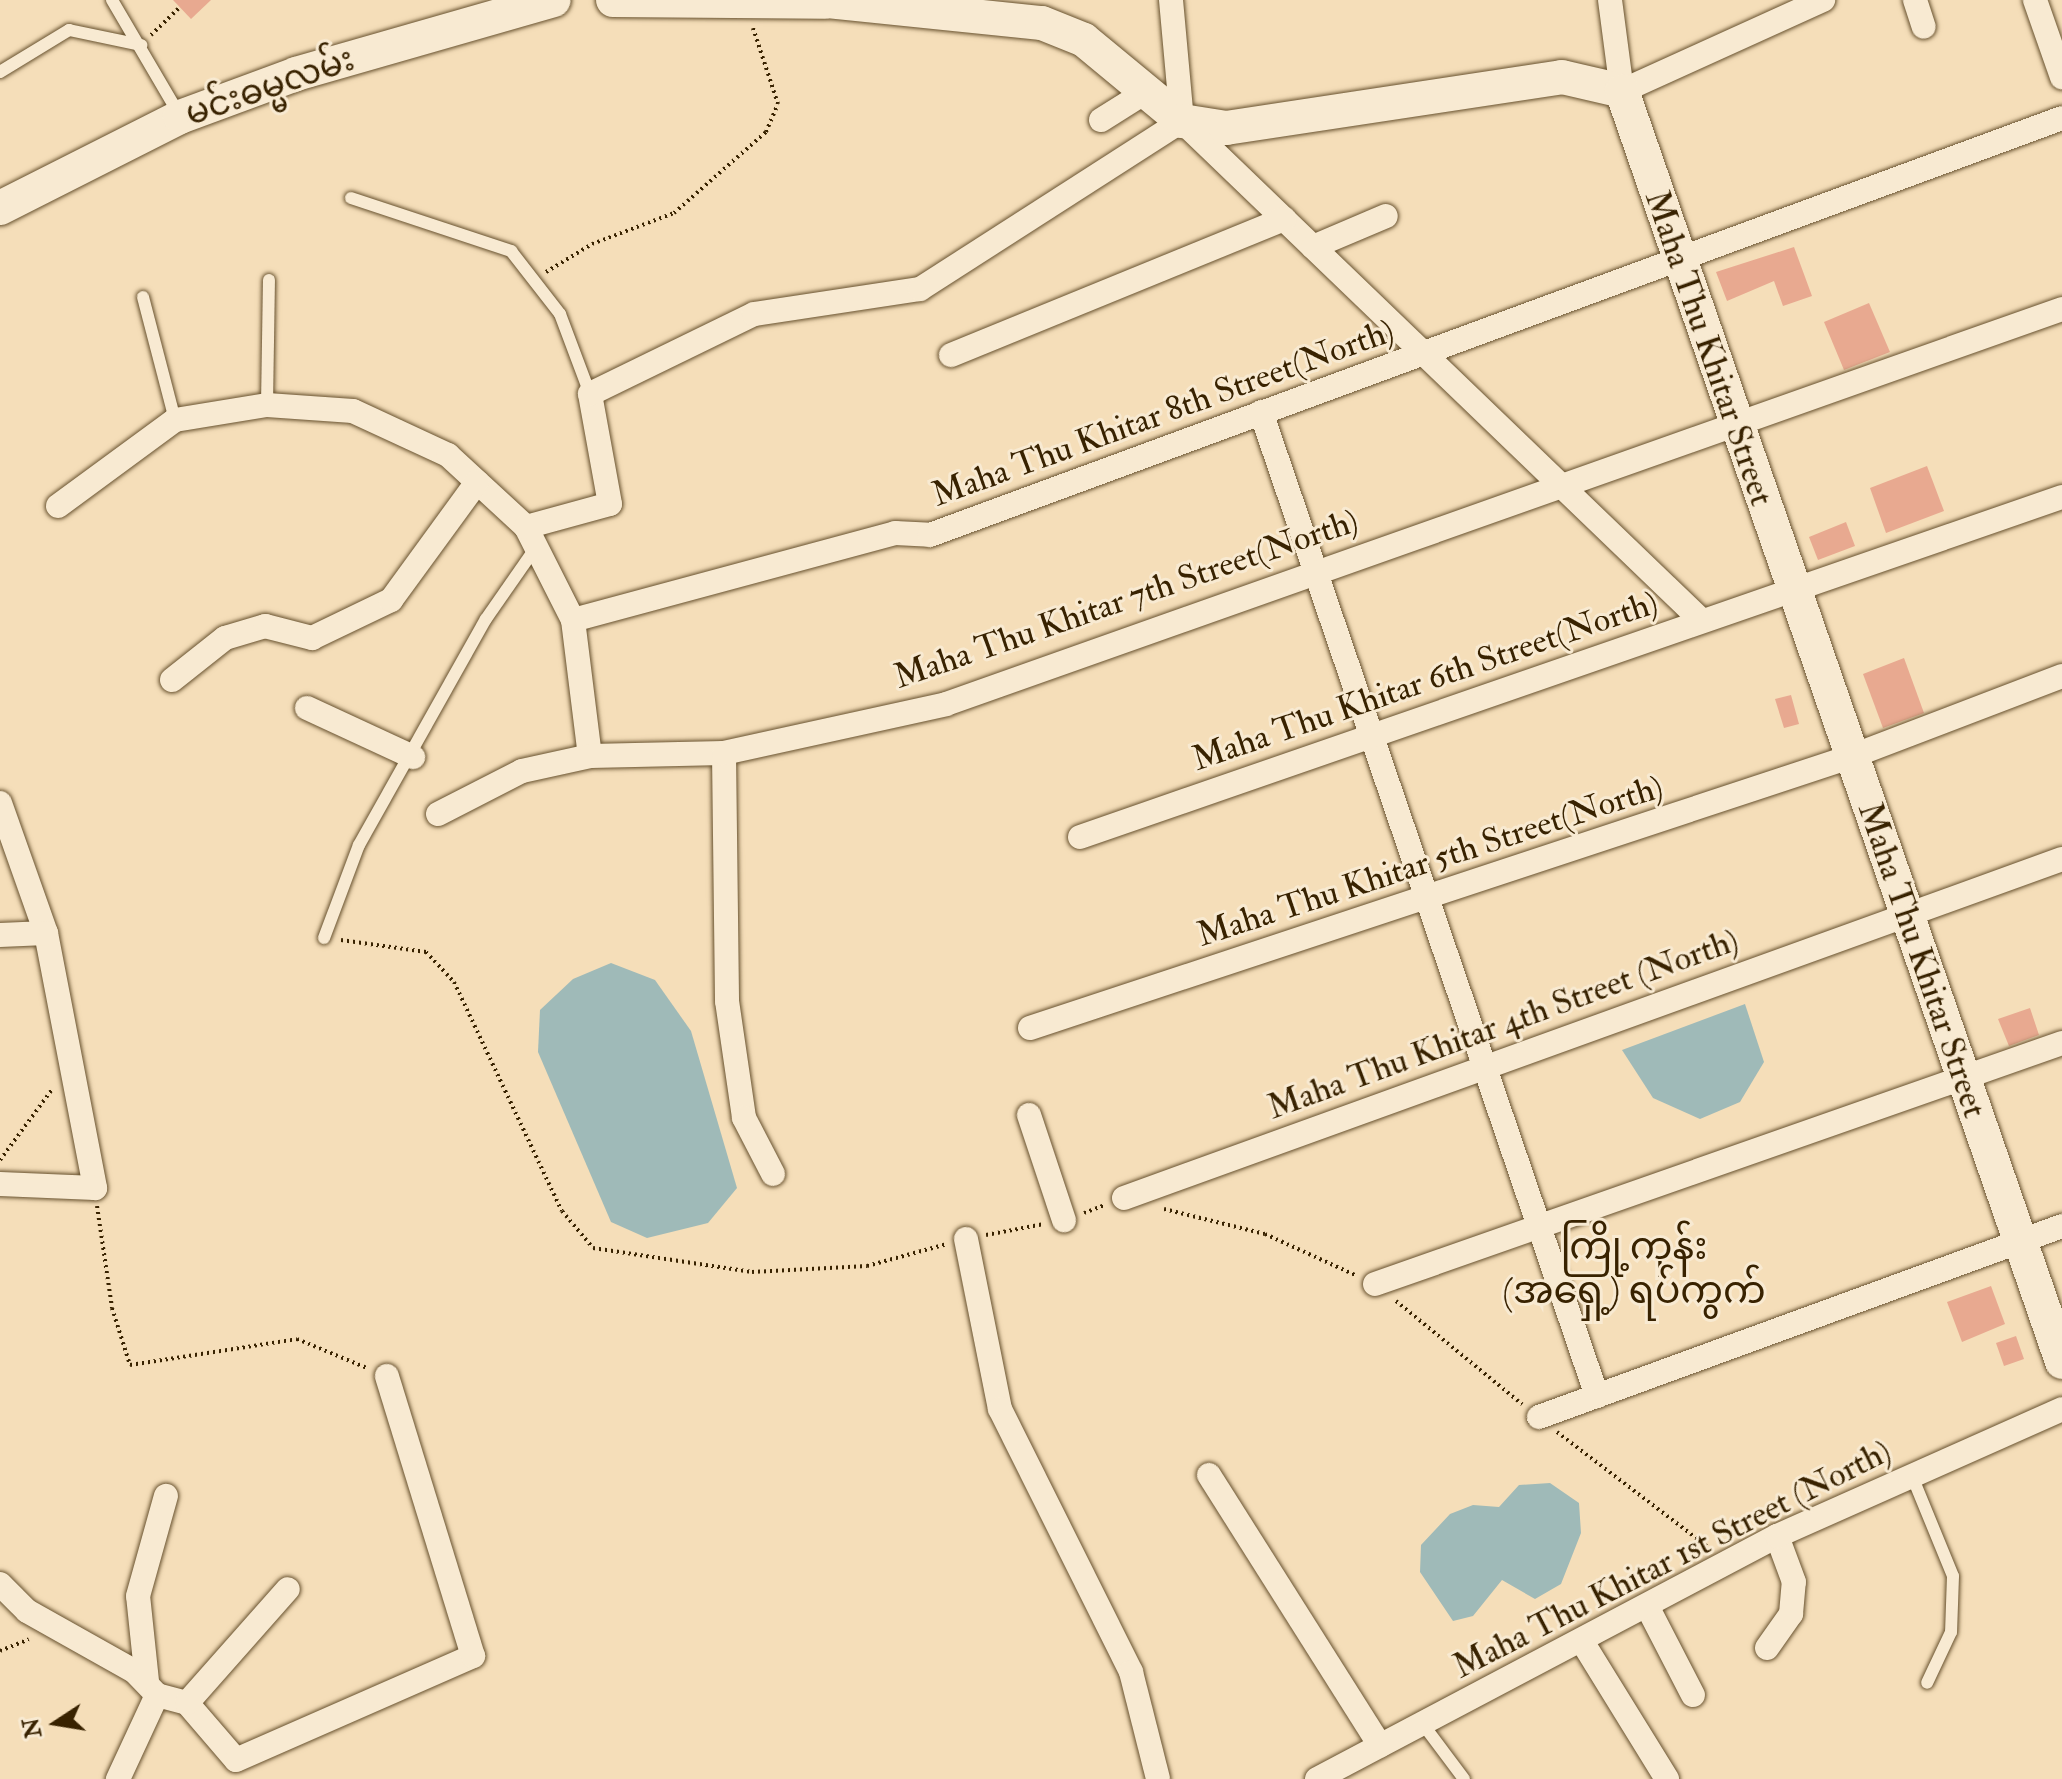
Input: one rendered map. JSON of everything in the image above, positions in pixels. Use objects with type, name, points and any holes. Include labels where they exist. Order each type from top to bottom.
[{"type":"street","name":"မင်းဓမ္မလမ်း","points":[[0,208],[180,117],[296,74],[554,0]]},
{"type":"street","points":[[613,0],[745,5],[839,3],[1042,12],[1084,40],[1144,93],[1182,121],[1428,352],[1562,487],[1702,621]]},
{"type":"street","points":[[1171,0],[1182,121]]},
{"type":"street","points":[[1610,0],[1622,91]]},
{"type":"street","points":[[531,537],[610,504],[590,394],[754,314],[920,289],[1182,121],[1226,128],[1562,77],[1622,91],[1823,0]]},
{"type":"street","points":[[1915,0],[1924,27]]},
{"type":"street","points":[[2035,0],[2062,77]]},
{"type":"street","name":"Maha Thu Khitar Street","points":[[1622,91],[1677,262],[2062,1362]]},
{"type":"street","points":[[1101,120],[1144,93]]},
{"type":"street","name":"Maha Thu Khitar 8th Street(North)","points":[[573,620],[895,533],[930,535],[2062,118]]},
{"type":"street","points":[[1313,247],[1386,216]]},
{"type":"street","points":[[951,355],[1284,219]]},
{"type":"street","name":"Maha Thu Khitar 7th Street(North)","points":[[438,814],[486,784],[590,756],[724,753],[946,704],[1315,568],[1562,487],[2062,309]]},
{"type":"street","points":[[58,506],[175,420],[267,405],[353,411],[448,455],[531,537],[573,620],[590,756]]},
{"type":"street","points":[[1261,412],[1597,1396]]},
{"type":"street","points":[[172,680],[225,638],[265,626],[312,638],[391,600],[477,482]]},
{"type":"street","name":"Maha Thu Khitar 6th Street(North)","points":[[1080,837],[2062,497]]},
{"type":"street","name":"Maha Thu Khitar 5th Street(North)","points":[[1030,1028],[1850,757],[2062,676]]},
{"type":"street","points":[[307,708],[413,757]]},
{"type":"street","points":[[724,753],[727,1001],[744,1118],[773,1174]]},
{"type":"street","points":[[0,803],[46,933],[75,1059],[95,1188],[0,1184]]},
{"type":"street","name":"Maha Thu Khitar 4th Street (North)","points":[[1124,1198],[1484,1065],[2062,859]]},
{"type":"street","points":[[0,935],[46,933]]},
{"type":"street","points":[[1375,1284],[2062,1043]]},
{"type":"street","points":[[1029,1115],[1064,1220]]},
{"type":"street","points":[[1539,1417],[2062,1226]]},
{"type":"street","points":[[966,1239],[1000,1409],[1131,1672],[1158,1779]]},
{"type":"street","points":[[0,1584],[27,1611],[152,1688],[187,1703],[236,1760],[473,1656],[387,1376]]},
{"type":"street","name":"Maha Thu Khitar 1st Street (North)","points":[[1317,1779],[1583,1643],[1777,1536],[2062,1409]]},
{"type":"street","points":[[1209,1475],[1380,1745]]},
{"type":"street","points":[[118,1779],[152,1688],[138,1596],[166,1496]]},
{"type":"street","points":[[1767,1648],[1791,1614],[1794,1582],[1777,1536]]},
{"type":"street","points":[[187,1703],[288,1589]]},
{"type":"street","points":[[1648,1608],[1693,1695]]},
{"type":"street","points":[[1583,1643],[1667,1779]]},
{"type":"lane","points":[[112,0],[141,45],[180,117]]},
{"type":"lane","points":[[0,72],[69,30],[141,45]]},
{"type":"lane","points":[[351,198],[511,251],[560,314],[590,394]]},
{"type":"lane","points":[[267,405],[269,280]]},
{"type":"lane","points":[[143,297],[175,420]]},
{"type":"lane","points":[[324,938],[359,845],[413,757],[531,537]]},
{"type":"lane","points":[[1912,1476],[1953,1576],[1951,1632],[1927,1683]]},
{"type":"lane","points":[[1422,1723],[1464,1779]]},
{"type":"path","points":[[534,280],[592,244],[674,213],[716,169],[766,132],[778,104],[745,5]]},
{"type":"path","points":[[141,45],[180,7]]},
{"type":"path","points":[[324,938],[426,952],[454,982],[562,1211],[593,1248],[752,1272],[867,1266],[966,1239],[1064,1220],[1124,1198],[1265,1234],[1375,1284],[1539,1417],[1727,1562]]},
{"type":"path","points":[[0,1160],[75,1059]]},
{"type":"path","points":[[95,1188],[112,1308],[130,1365],[297,1339],[387,1376]]},
{"type":"water","points":[[611,963],[655,980],[691,1031],[737,1188],[708,1223],[647,1238],[611,1222],[538,1052],[540,1010],[573,979]]},
{"type":"water","points":[[1745,1004],[1764,1062],[1740,1102],[1700,1119],[1653,1098],[1622,1050]]},
{"type":"water","points":[[1550,1483],[1579,1503],[1581,1533],[1561,1584],[1535,1599],[1502,1580],[1473,1616],[1453,1621],[1420,1572],[1421,1545],[1450,1514],[1473,1505],[1499,1507],[1519,1485]]},
{"type":"building","points":[[173,0],[211,0],[191,19]]},
{"type":"building","points":[[1794,247],[1812,296],[1783,306],[1774,281],[1727,301],[1716,272]]},
{"type":"building","points":[[1869,303],[1890,352],[1844,370],[1824,322]]},
{"type":"building","points":[[1927,466],[1944,511],[1886,533],[1870,488]]},
{"type":"building","points":[[1846,522],[1855,546],[1818,560],[1809,537]]},
{"type":"building","points":[[1904,658],[1924,713],[1883,728],[1863,674]]},
{"type":"building","points":[[1791,695],[1799,724],[1784,728],[1775,699]]},
{"type":"building","points":[[2030,1008],[2039,1035],[2009,1046],[1998,1019]]},
{"type":"building","points":[[1991,1286],[2005,1324],[1962,1342],[1947,1302]]},
{"type":"building","points":[[2016,1336],[2024,1359],[2004,1366],[1996,1343]]},
{"type":"district","name":"ကြို့ကုန်း (အရှေ့) ရပ်ကွက်","points":[[1634,1270]]}]
